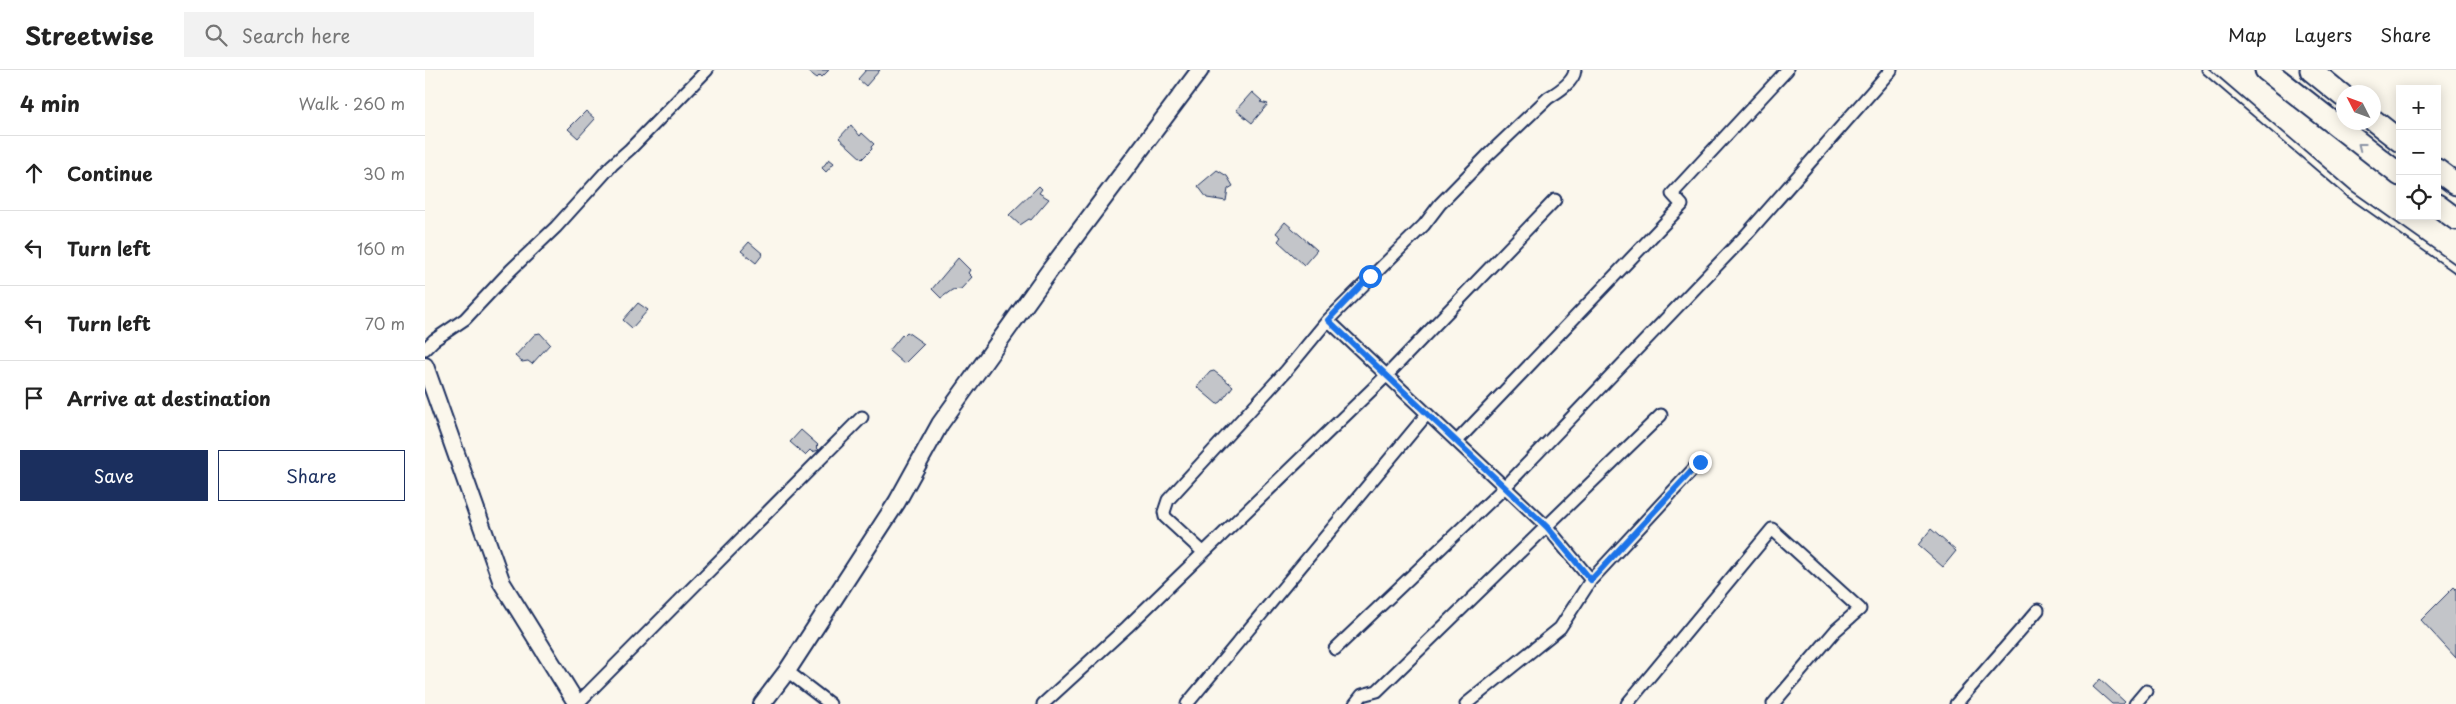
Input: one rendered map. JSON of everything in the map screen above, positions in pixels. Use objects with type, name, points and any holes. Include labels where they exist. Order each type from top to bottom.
[{"type":"highway","points":[[2266,70],[2396,172]]},
{"type":"highway","points":[[2311,70],[2336,90]]},
{"type":"highway","points":[[2381,126],[2396,138]]},
{"type":"highway","points":[[2441,173],[2456,184]]},
{"type":"highway","points":[[2441,207],[2456,219]]},
{"type":"main road","points":[[762,704],[787,671],[897,502],[940,424],[1050,270],[1200,70]]},
{"type":"main road","points":[[425,366],[502,583],[577,704]]},
{"type":"street","points":[[425,349],[434,340],[465,319],[511,270],[556,227],[611,165],[630,149],[707,70]]},
{"type":"street","points":[[1203,552],[1165,517],[1164,512],[1168,500],[1286,371],[1328,320],[1424,225],[1440,204],[1487,156],[1574,76],[1575,70]]},
{"type":"street","points":[[1458,440],[1682,205],[1672,194],[1787,70]]},
{"type":"street","points":[[1335,649],[1506,486],[1747,234],[1891,70]]},
{"type":"street","points":[[1043,704],[1127,627],[1387,375],[1555,200]]},
{"type":"street","points":[[1328,320],[1506,486],[1547,527],[1591,580]]},
{"type":"street","points":[[1187,704],[1427,414]]},
{"type":"street","points":[[1355,704],[1362,695],[1377,691],[1661,415]]},
{"type":"street","points":[[577,704],[863,417]]},
{"type":"street","points":[[1466,704],[1560,628],[1591,580],[1700,462]]},
{"type":"street","points":[[1627,704],[1772,529],[1859,609],[1836,630],[1773,704]]},
{"type":"street","points":[[1956,704],[2038,610]]},
{"type":"street","points":[[787,671],[830,704]]},
{"type":"street","points":[[2135,704],[2146,691]]},
{"type":"lane","points":[[2205,70],[2351,194],[2456,269]]},
{"type":"building","points":[[811,70],[829,70],[822,77],[820,75],[817,78],[809,72]]},
{"type":"building","points":[[866,70],[880,70],[866,86],[858,79]]},
{"type":"building","points":[[1252,92],[1262,101],[1260,102],[1268,104],[1252,123],[1236,110]]},
{"type":"building","points":[[586,111],[595,119],[578,138],[568,129]]},
{"type":"building","points":[[851,125],[860,136],[862,133],[874,144],[871,147],[872,149],[862,159],[839,138]]},
{"type":"building","points":[[829,159],[834,163],[826,172],[822,168]]},
{"type":"building","points":[[1217,170],[1227,176],[1233,186],[1228,189],[1226,201],[1207,198],[1198,186]]},
{"type":"building","points":[[1039,186],[1042,189],[1039,193],[1049,199],[1031,220],[1029,219],[1020,225],[1009,215]]},
{"type":"building","points":[[1285,222],[1317,250],[1304,265],[1278,241],[1281,237],[1276,233]]},
{"type":"building","points":[[749,242],[763,254],[756,263],[741,251]]},
{"type":"building","points":[[958,258],[970,270],[968,273],[972,277],[961,289],[952,290],[941,298],[932,289]]},
{"type":"building","points":[[638,303],[648,310],[632,328],[623,320]]},
{"type":"building","points":[[907,332],[924,344],[904,364],[889,351],[902,335]]},
{"type":"building","points":[[540,333],[550,344],[532,364],[528,361],[522,362],[515,356],[535,334]]},
{"type":"building","points":[[1214,371],[1233,386],[1221,402],[1217,404],[1197,387],[1210,372]]},
{"type":"building","points":[[801,430],[818,445],[816,447],[819,450],[812,452],[810,450],[805,455],[790,442]]},
{"type":"building","points":[[1931,529],[1956,551],[1943,567],[1918,545]]},
{"type":"building","points":[[2454,587],[2456,589],[2456,658],[2421,620]]},
{"type":"building","points":[[2100,679],[2125,702],[2123,704],[2112,704],[2093,687]]},
{"type":"route","points":[[1370,276],[1357,292],[1328,320],[1506,486],[1547,527],[1591,580],[1700,462]]}]
